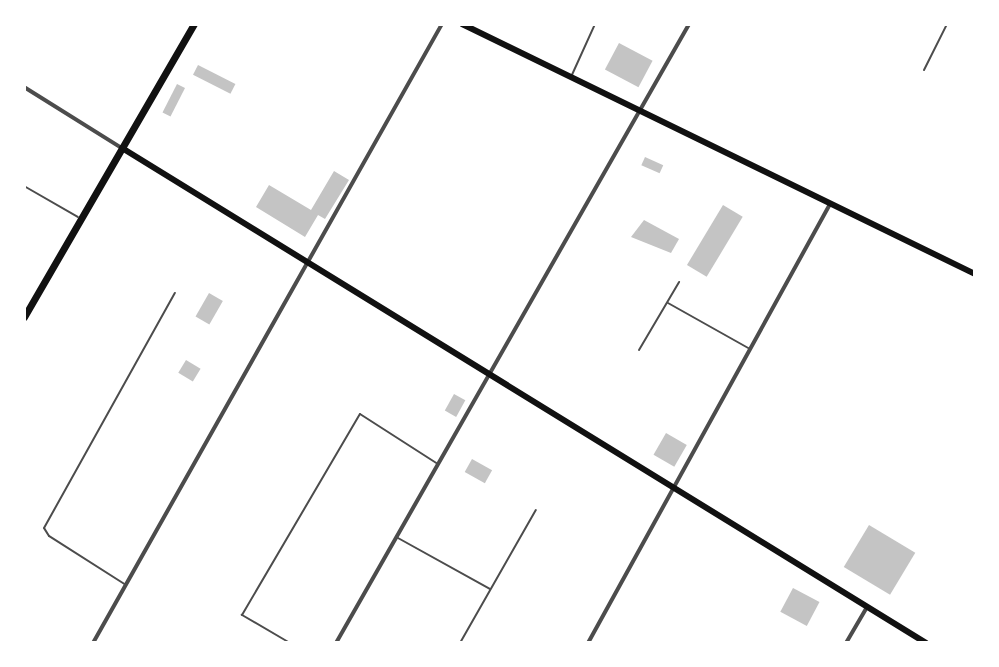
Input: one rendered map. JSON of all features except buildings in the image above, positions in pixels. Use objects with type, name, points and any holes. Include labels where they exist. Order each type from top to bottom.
[{"type":"highway","points":[[24,317],[194,24]]},
{"type":"main road","points":[[462,24],[975,274]]},
{"type":"main road","points":[[122,148],[926,643]]},
{"type":"street","points":[[93,643],[442,24]]},
{"type":"street","points":[[336,643],[689,24]]},
{"type":"street","points":[[24,87],[122,148]]},
{"type":"street","points":[[588,643],[830,204]]},
{"type":"street","points":[[846,643],[867,607]]},
{"type":"lane","points":[[571,78],[595,24]]},
{"type":"lane","points":[[924,70],[947,24]]},
{"type":"lane","points":[[24,186],[81,218]]},
{"type":"lane","points":[[639,350],[679,282]]},
{"type":"lane","points":[[126,585],[49,536],[44,528],[175,293]]},
{"type":"lane","points":[[668,303],[751,350]]},
{"type":"lane","points":[[290,643],[242,615],[360,414],[439,465]]},
{"type":"lane","points":[[460,643],[536,510]]},
{"type":"lane","points":[[398,538],[491,590]]}]
